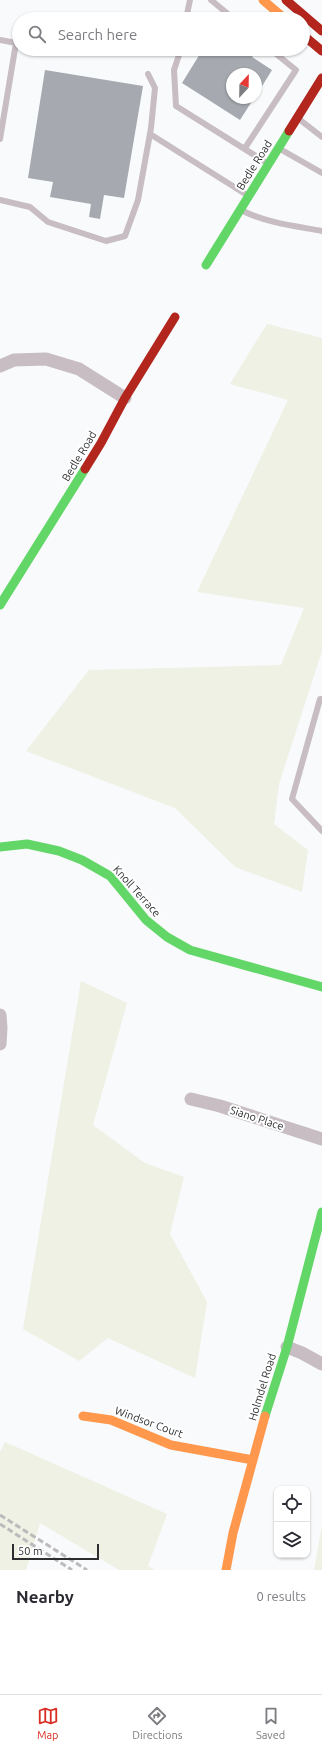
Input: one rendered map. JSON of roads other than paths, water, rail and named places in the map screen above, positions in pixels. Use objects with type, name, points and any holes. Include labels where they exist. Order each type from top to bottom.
[{"type":"main road","points":[[263,0],[277,12]]},
{"type":"main road","points":[[286,0],[300,12]]},
{"type":"main road","points":[[310,21],[322,31]]},
{"type":"main road","points":[[310,41],[322,51]]},
{"type":"main road","name":"Bedle Road","points":[[206,265],[248,196],[315,94],[322,78]]},
{"type":"main road","name":"Bedle Road","points":[[0,605],[102,443],[125,398],[175,317]]},
{"type":"main road","name":"Knoll Terrace","points":[[0,847],[13,844],[38,846],[94,865],[117,883],[146,921],[177,944],[190,950],[322,987]]},
{"type":"main road","name":"Holmdel Road","points":[[226,1570],[233,1533],[265,1414],[287,1347],[322,1212]]},
{"type":"main road","name":"Windsor Court","points":[[83,1416],[111,1420],[171,1445],[253,1460]]},
{"type":"street","points":[[0,366],[14,360],[46,359],[79,369],[125,398]]},
{"type":"street","points":[[0,1015],[0,1044]]},
{"type":"street","name":"Siano Place","points":[[191,1099],[220,1106],[322,1139]]},
{"type":"street","points":[[287,1347],[322,1364]]},
{"type":"lane","points":[[187,12],[190,0]]},
{"type":"lane","points":[[211,0],[226,12]]},
{"type":"lane","points":[[0,40],[12,42]]},
{"type":"lane","points":[[0,139],[14,56]]},
{"type":"lane","points":[[179,56],[174,70],[176,106],[269,164]]},
{"type":"lane","points":[[245,148],[296,70],[279,56]]},
{"type":"lane","points":[[0,200],[30,207],[48,222],[106,241],[125,236],[138,200],[150,134],[155,88],[148,74]]},
{"type":"lane","points":[[298,118],[322,138]]},
{"type":"lane","points":[[150,134],[248,196]]},
{"type":"lane","points":[[278,149],[322,173]]},
{"type":"lane","points":[[240,209],[256,217],[292,226],[322,231]]},
{"type":"lane","points":[[322,699],[320,698],[292,799],[322,831]]},
{"type":"railway","points":[[0,1515],[87,1570]]},
{"type":"railway","points":[[0,1524],[72,1570]]}]
